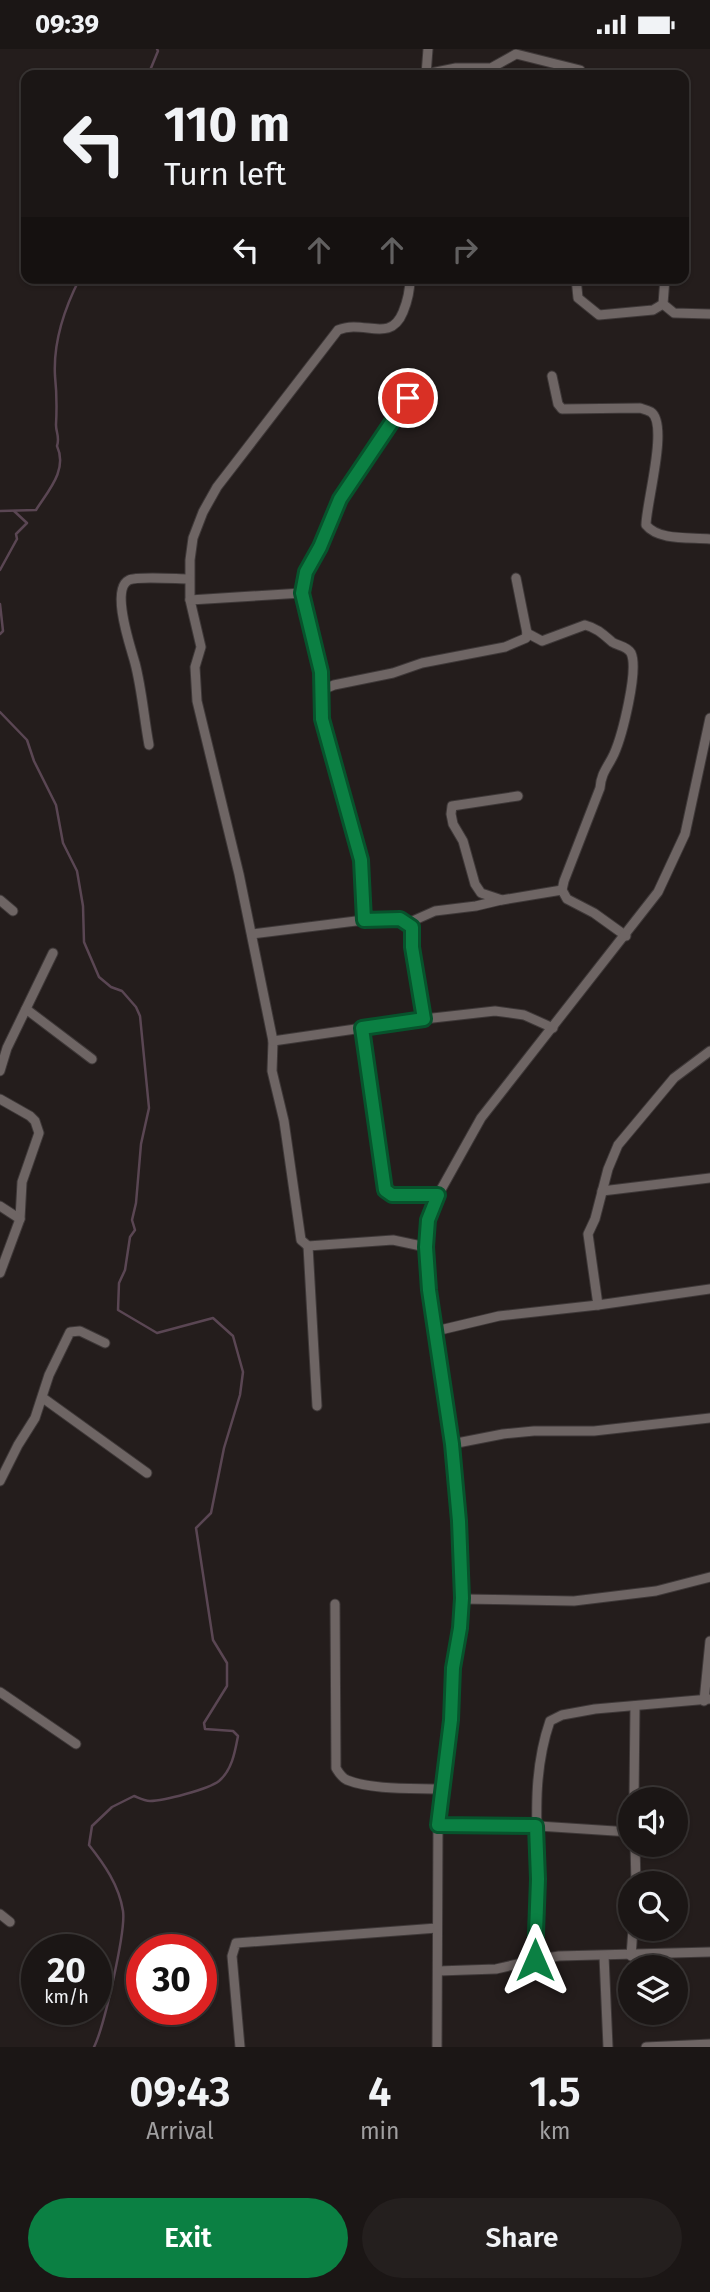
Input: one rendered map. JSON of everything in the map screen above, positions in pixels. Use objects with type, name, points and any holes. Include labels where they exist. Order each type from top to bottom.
[{"type":"street","points":[[426,70],[428,49]]},
{"type":"street","points":[[446,70],[491,68],[516,54],[580,70]]},
{"type":"street","points":[[410,284],[410,296],[400,320],[394,327],[388,330],[348,326],[338,330],[217,487],[192,538],[189,579],[190,600],[201,647],[195,667],[197,701],[252,934],[273,1041],[272,1071],[284,1121],[301,1240],[308,1246],[393,1240],[426,1247]]},
{"type":"street","points":[[577,284],[578,298],[599,316],[653,310],[663,304]]},
{"type":"street","points":[[663,304],[665,284]]},
{"type":"street","points":[[663,304],[674,313],[710,314]]},
{"type":"street","points":[[552,376],[558,404],[562,409],[640,408],[651,412],[656,419],[658,437],[646,508],[646,525],[652,533],[660,535],[710,539]]},
{"type":"street","points":[[364,920],[361,860],[322,719],[321,672],[302,593],[306,572],[320,547],[340,499],[408,398]]},
{"type":"street","points":[[322,690],[422,663],[520,642],[526,638],[527,633],[516,578]]},
{"type":"street","points":[[149,745],[135,664],[123,616],[121,592],[123,585],[131,579],[189,579]]},
{"type":"street","points":[[190,600],[302,593]]},
{"type":"street","points":[[527,633],[542,641],[585,625],[604,633],[614,643],[627,648],[632,657],[630,692],[622,728],[614,754],[600,776],[600,788],[562,890],[567,899],[594,913],[626,936]]},
{"type":"street","points":[[437,2047],[438,1825],[462,1598],[452,1444],[426,1247],[428,1220],[438,1195],[481,1118],[658,892],[685,834],[710,718]]},
{"type":"street","points":[[502,900],[481,893],[475,884],[463,841],[453,824],[452,806],[518,796]]},
{"type":"street","points":[[408,923],[435,911],[562,890]]},
{"type":"street","points":[[0,900],[13,911]]},
{"type":"street","points":[[252,934],[364,920],[400,919],[412,927],[412,947],[424,1019]]},
{"type":"street","points":[[0,1071],[8,1048],[53,953]]},
{"type":"street","points":[[26,1009],[92,1059]]},
{"type":"street","points":[[273,1041],[488,1011],[508,1011],[524,1015],[553,1028]]},
{"type":"street","points":[[362,1028],[385,1190],[392,1195],[438,1195]]},
{"type":"street","points":[[598,1305],[588,1234],[618,1145],[674,1078],[710,1051]]},
{"type":"street","points":[[0,1099],[30,1116],[39,1133],[22,1182],[19,1219],[0,1273]]},
{"type":"street","points":[[603,1191],[710,1178]]},
{"type":"street","points":[[0,1206],[19,1219]]},
{"type":"street","points":[[308,1246],[317,1406]]},
{"type":"street","points":[[436,1331],[499,1315],[598,1305],[710,1289]]},
{"type":"street","points":[[0,1481],[35,1418],[49,1375],[70,1332],[80,1331],[105,1343]]},
{"type":"street","points":[[43,1398],[147,1473]]},
{"type":"street","points":[[452,1444],[503,1434],[594,1431],[710,1418]]},
{"type":"street","points":[[462,1598],[574,1601],[656,1591],[710,1577]]},
{"type":"street","points":[[335,1604],[337,1768],[340,1776],[376,1785],[441,1790]]},
{"type":"street","points":[[535,1960],[538,1879],[536,1785],[542,1743],[550,1721],[595,1709],[707,1700],[710,1641]]},
{"type":"street","points":[[0,1692],[75,1744]]},
{"type":"street","points":[[634,1787],[635,1706]]},
{"type":"street","points":[[438,1825],[536,1826],[618,1831]]},
{"type":"street","points":[[0,1914],[10,1922]]},
{"type":"street","points":[[240,2047],[232,1956],[236,1943],[437,1928]]},
{"type":"street","points":[[651,1955],[710,1952]]},
{"type":"street","points":[[438,1971],[496,1969],[559,1956],[618,1956]]},
{"type":"street","points":[[604,1956],[608,2047]]},
{"type":"street","points":[[646,2047],[710,2044]]},
{"type":"waterway","points":[[149,70],[157,49]]},
{"type":"waterway","points":[[0,511],[36,510],[58,472],[60,455],[56,425],[56,350],[65,313],[77,284]]},
{"type":"waterway","points":[[0,570],[17,539],[16,534],[27,523],[14,511]]},
{"type":"waterway","points":[[0,604],[3,631],[0,634]]},
{"type":"waterway","points":[[0,712],[27,740],[34,761],[56,805],[63,843],[77,871],[83,906],[84,942],[99,977],[111,987],[122,991],[140,1016],[149,1108],[141,1144],[132,1220],[135,1230],[130,1237],[125,1270],[119,1283],[118,1310],[157,1333],[213,1318],[233,1336],[243,1372],[240,1395],[224,1448],[211,1513],[196,1528],[213,1640],[227,1663],[227,1686],[204,1723],[205,1729],[233,1731],[238,1736],[236,1748],[227,1772],[214,1784],[186,1794],[156,1800],[146,1801],[134,1796],[112,1807],[92,1826],[89,1845],[114,1884],[123,1911],[113,1979],[94,2047]]},
{"type":"route","points":[[408,398],[340,499],[320,547],[306,572],[302,593],[321,672],[322,719],[330,740],[332,761],[361,860],[364,920],[400,919],[412,927],[412,947],[424,1019],[362,1028],[385,1190],[392,1195],[438,1195],[428,1220],[426,1247],[429,1290],[452,1444],[462,1598],[438,1825],[536,1826],[538,1879],[535,1960]]}]
